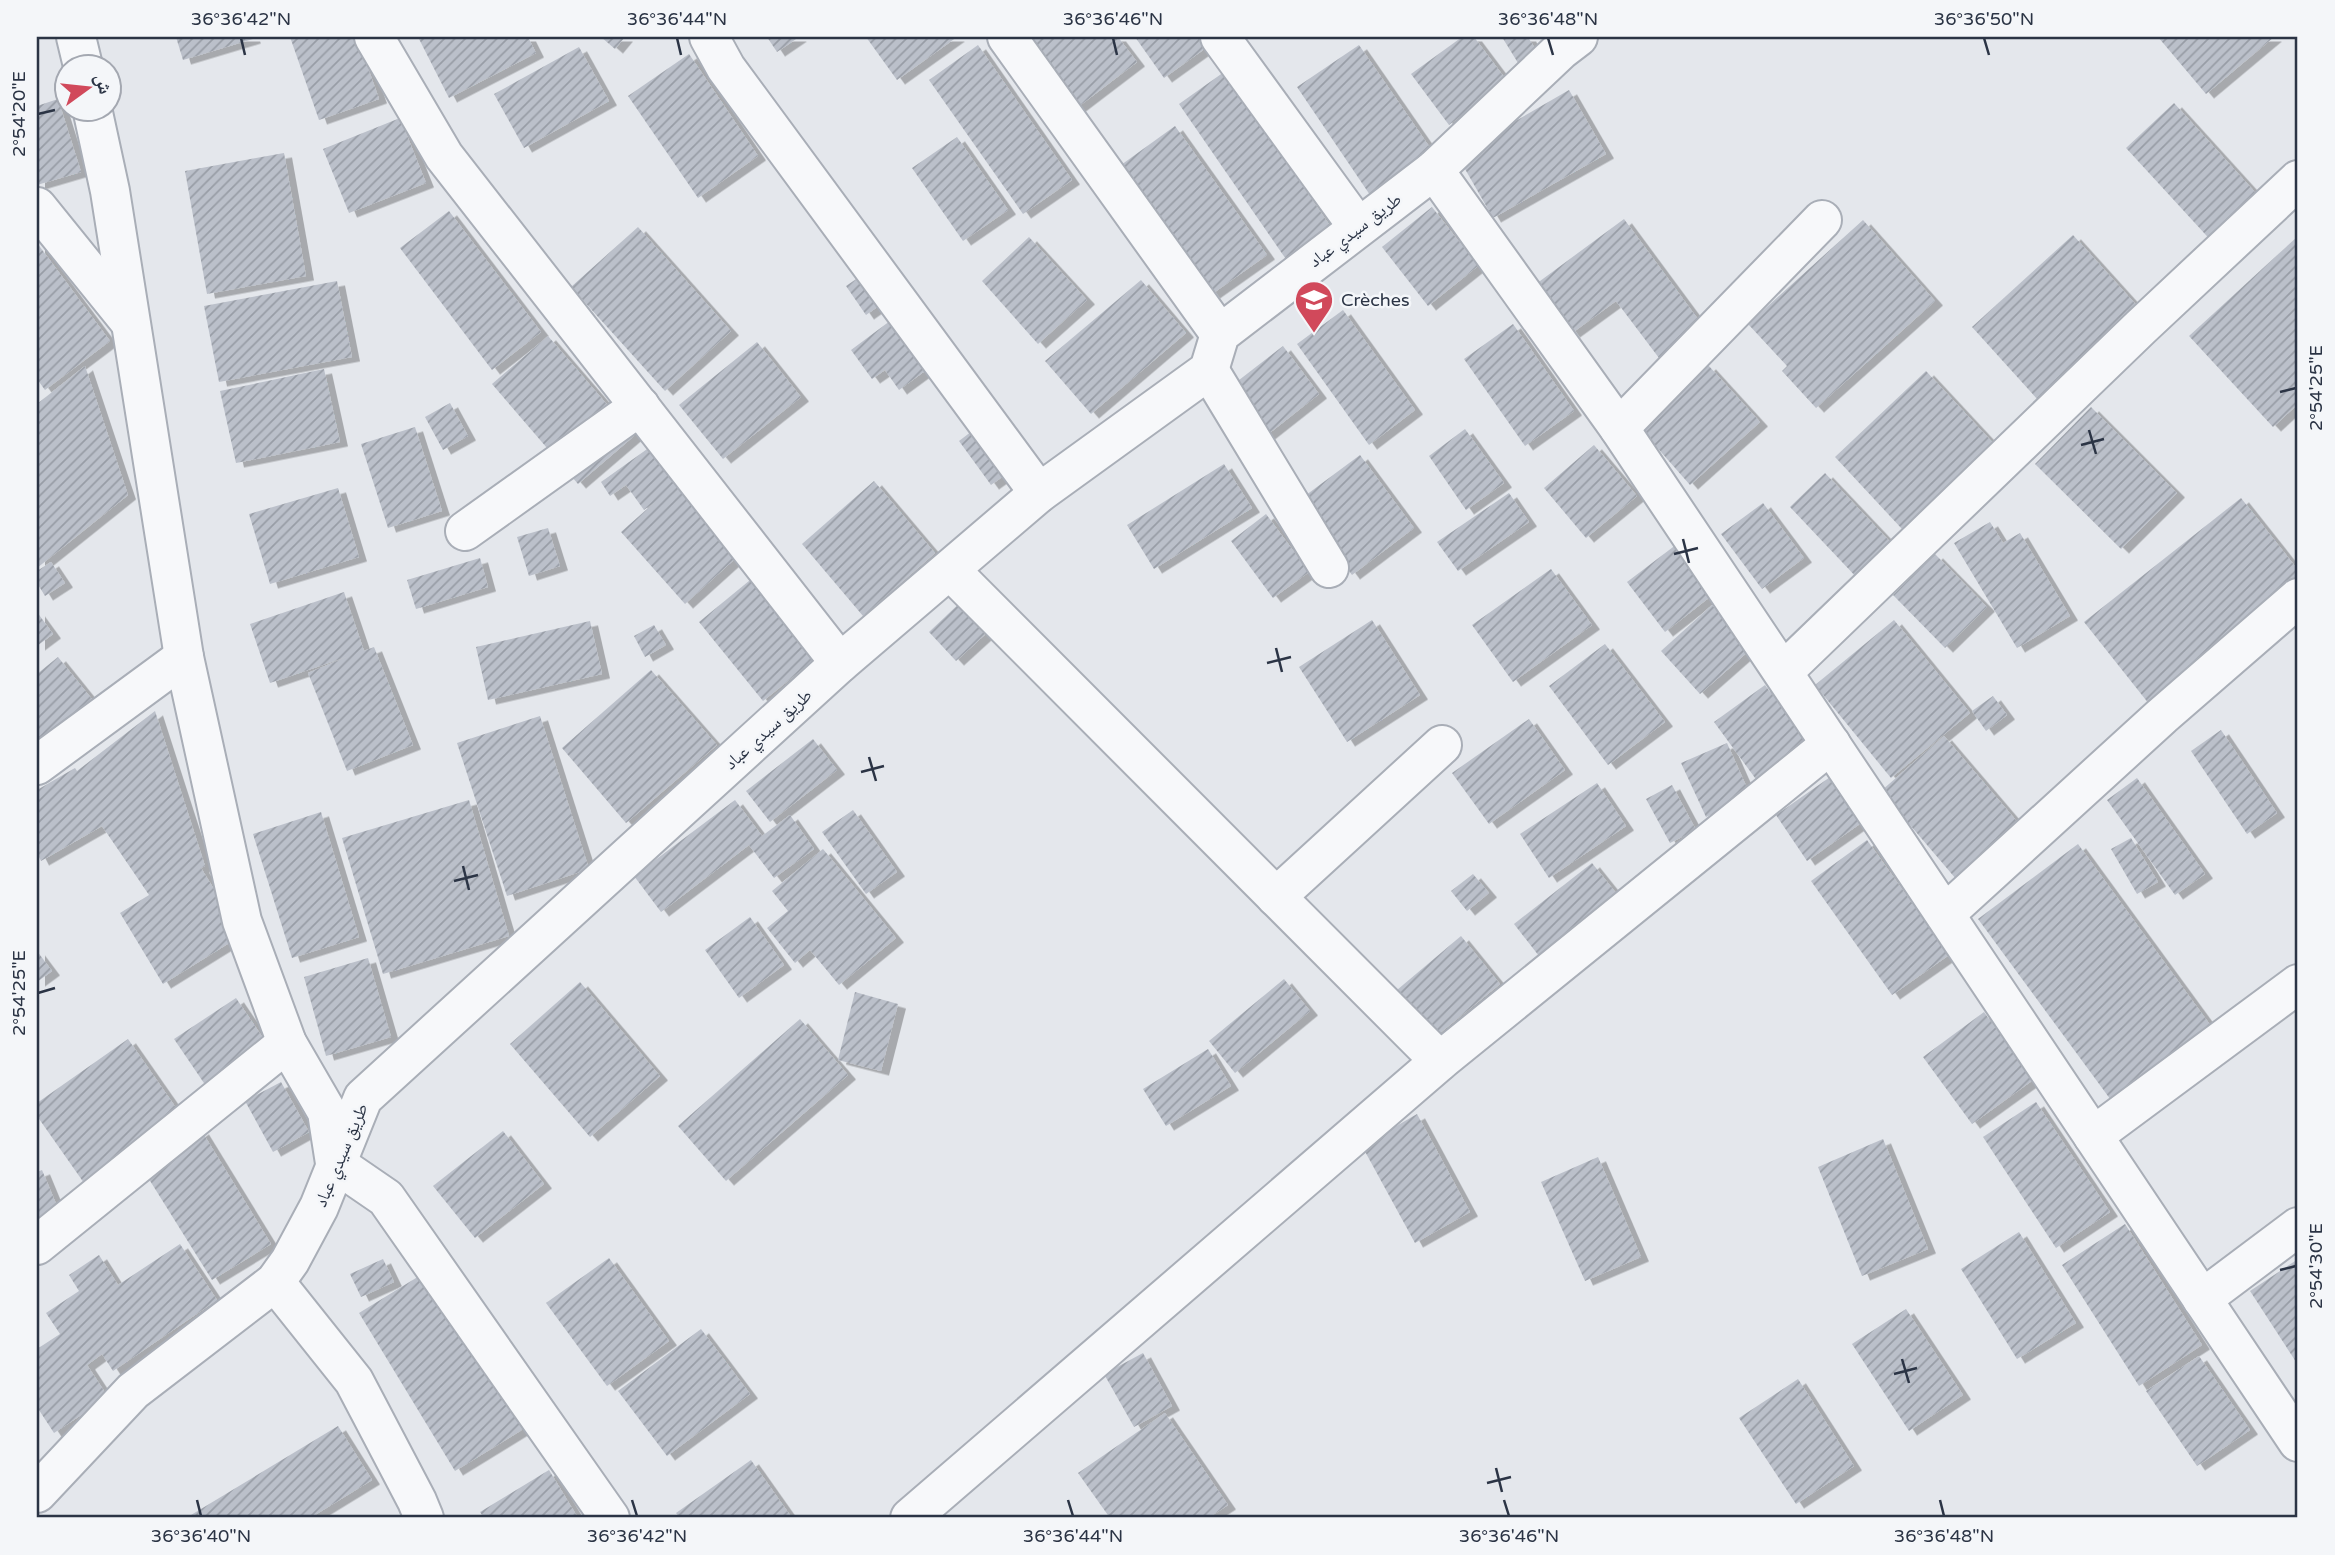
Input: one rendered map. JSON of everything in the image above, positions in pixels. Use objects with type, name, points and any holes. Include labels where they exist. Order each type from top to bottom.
[{"type":"street","points":[[374,37],[444,156],[840,663]]},
{"type":"street","points":[[709,37],[726,68],[1039,493]]},
{"type":"street","points":[[1007,37],[1220,334],[1209,370],[1329,568]]},
{"type":"street","points":[[1220,37],[1358,227]]},
{"type":"street","name":"طريق سيدي عباد","points":[[1220,334],[1434,170],[1563,41]]},
{"type":"street","points":[[95,122],[110,191],[184,657],[242,921],[287,1043],[327,1112],[335,1163],[386,1198],[610,1518]]},
{"type":"street","points":[[1434,170],[1619,428],[2298,1442]]},
{"type":"street","points":[[1784,671],[2141,327],[2298,180]]},
{"type":"street","points":[[37,207],[130,322]]},
{"type":"street","points":[[1619,428],[1822,220]]},
{"type":"street","name":"طريق سيدي عباد","points":[[37,1493],[133,1391],[275,1282],[290,1261],[319,1208],[363,1098],[840,663],[1039,493],[1209,370]]},
{"type":"street","points":[[465,531],[640,406]]},
{"type":"street","points":[[950,570],[1440,1061]]},
{"type":"street","points":[[1945,914],[2162,716],[2298,598]]},
{"type":"street","points":[[37,765],[184,657]]},
{"type":"street","points":[[910,1518],[1440,1061],[1830,744]]},
{"type":"street","points":[[1276,897],[1442,745]]},
{"type":"street","points":[[2093,1136],[2298,984]]},
{"type":"street","points":[[37,1245],[287,1043]]},
{"type":"street","points":[[2202,1299],[2298,1227]]},
{"type":"street","points":[[275,1282],[355,1381],[424,1518]]},
{"type":"building","points":[[176,37],[252,37],[253,39],[183,60]]},
{"type":"building","points":[[290,37],[357,37],[379,99],[319,120]]},
{"type":"building","points":[[418,37],[528,37],[536,53],[449,98]]},
{"type":"building","points":[[601,37],[625,37],[615,49]]},
{"type":"building","points":[[767,37],[799,37],[777,52]]},
{"type":"building","points":[[866,37],[957,37],[897,80]]},
{"type":"building","points":[[1020,37],[1118,37],[1137,62],[1074,110]]},
{"type":"building","points":[[1135,37],[1204,37],[1210,45],[1164,78]]},
{"type":"building","points":[[1462,37],[1474,37],[1507,81],[1449,125],[1411,74]]},
{"type":"building","points":[[1502,37],[1528,37],[1537,52],[1518,63]]},
{"type":"building","points":[[2158,37],[2274,37],[2206,94]]},
{"type":"building","points":[[978,45],[1072,180],[1023,214],[929,80]]},
{"type":"building","points":[[1359,45],[1433,152],[1370,195],[1297,87]]},
{"type":"building","points":[[579,47],[609,101],[524,148],[494,94]]},
{"type":"building","points":[[689,54],[758,156],[698,198],[628,96]]},
{"type":"building","points":[[1224,72],[1335,233],[1290,265],[1179,104]]},
{"type":"building","points":[[1569,90],[1606,154],[1493,218],[1457,155]]},
{"type":"building","points":[[52,101],[52,122],[65,122],[81,172],[37,185],[37,106]]},
{"type":"building","points":[[2174,103],[2264,202],[2216,246],[2126,148]]},
{"type":"building","points":[[400,118],[426,183],[349,213],[323,149]]},
{"type":"building","points":[[1175,126],[1267,255],[1212,294],[1121,165]]},
{"type":"building","points":[[957,137],[1008,210],[963,241],[912,168]]},
{"type":"building","points":[[284,153],[306,276],[207,294],[185,171]]},
{"type":"building","points":[[1432,207],[1478,266],[1428,306],[1382,247]]},
{"type":"building","points":[[449,211],[541,332],[492,370],[400,248]]},
{"type":"building","points":[[1624,219],[1703,326],[1659,358],[1616,301],[1572,333],[1536,284]]},
{"type":"building","points":[[1863,220],[1935,301],[1816,408],[1782,371],[1787,366],[1748,324]]},
{"type":"building","points":[[638,227],[731,331],[665,391],[571,287]]},
{"type":"building","points":[[2073,235],[2139,308],[2038,400],[1972,327]]},
{"type":"building","points":[[2298,236],[2298,404],[2273,427],[2189,336]]},
{"type":"building","points":[[1029,237],[1087,300],[1038,344],[982,281]]},
{"type":"building","points":[[37,243],[110,341],[45,390],[37,379]]},
{"type":"building","points":[[868,271],[887,300],[866,315],[846,286]]},
{"type":"building","points":[[1141,280],[1186,333],[1091,414],[1045,361]]},
{"type":"building","points":[[337,281],[352,357],[219,382],[204,306]]},
{"type":"building","points":[[1343,310],[1415,410],[1369,445],[1297,344]]},
{"type":"building","points":[[898,315],[933,365],[899,390],[885,370],[872,379],[851,350]]},
{"type":"building","points":[[1513,324],[1574,411],[1525,446],[1464,359]]},
{"type":"building","points":[[548,336],[634,436],[578,484],[492,384]]},
{"type":"building","points":[[757,342],[801,397],[723,459],[679,405]]},
{"type":"building","points":[[1283,346],[1319,394],[1258,442],[1221,394]]},
{"type":"building","points":[[1708,365],[1760,422],[1690,485],[1639,427]]},
{"type":"building","points":[[85,366],[128,495],[37,568],[37,404]]},
{"type":"building","points":[[324,369],[340,442],[236,463],[220,391]]},
{"type":"building","points":[[1926,371],[1993,443],[1902,529],[1835,457]]},
{"type":"building","points":[[450,403],[468,436],[443,450],[425,417]]},
{"type":"building","points":[[2091,407],[2177,493],[2121,549],[2035,464]]},
{"type":"building","points":[[415,427],[442,511],[388,528],[361,444]]},
{"type":"building","points":[[976,428],[1009,472],[991,485],[959,441]]},
{"type":"building","points":[[1465,429],[1504,483],[1466,510],[1429,456]]},
{"type":"building","points":[[1594,445],[1637,496],[1586,538],[1544,488]]},
{"type":"building","points":[[650,447],[678,485],[676,486],[738,556],[685,604],[621,532],[655,502],[644,510],[626,485],[610,496],[601,482]]},
{"type":"building","points":[[1360,455],[1414,528],[1352,575],[1298,501]]},
{"type":"building","points":[[1224,464],[1252,508],[1154,569],[1127,525]]},
{"type":"building","points":[[1825,473],[1894,546],[1859,580],[1790,507]]},
{"type":"building","points":[[874,481],[935,553],[863,616],[802,544]]},
{"type":"building","points":[[338,488],[359,557],[270,584],[249,514]]},
{"type":"building","points":[[1509,493],[1529,522],[1458,571],[1437,542]]},
{"type":"building","points":[[2241,498],[2298,570],[2298,593],[2153,709],[2084,622]]},
{"type":"building","points":[[1763,503],[1804,558],[1762,589],[1721,534]]},
{"type":"building","points":[[1266,514],[1309,572],[1273,598],[1231,541]]},
{"type":"building","points":[[1990,522],[2003,543],[2020,533],[2070,616],[2017,648],[1954,543]]},
{"type":"building","points":[[548,528],[560,566],[529,576],[517,537]]},
{"type":"building","points":[[1677,544],[1715,593],[1665,632],[1627,582]]},
{"type":"building","points":[[1935,554],[1987,607],[1945,648],[1893,595]]},
{"type":"building","points":[[480,558],[488,587],[416,609],[407,580]]},
{"type":"building","points":[[51,562],[65,583],[45,596],[37,583],[37,571]]},
{"type":"building","points":[[1551,569],[1592,625],[1513,682],[1472,625]]},
{"type":"building","points":[[755,576],[820,655],[763,701],[699,622]]},
{"type":"building","points":[[344,592],[364,651],[374,647],[413,745],[347,771],[308,673],[349,656],[270,683],[250,624]]},
{"type":"building","points":[[964,599],[991,629],[956,661],[929,632]]},
{"type":"building","points":[[1712,605],[1751,649],[1700,694],[1661,651]]},
{"type":"building","points":[[37,612],[53,634],[37,646]]},
{"type":"building","points":[[1372,620],[1420,695],[1347,742],[1299,667]]},
{"type":"building","points":[[1894,620],[1970,713],[1891,778],[1815,685]]},
{"type":"building","points":[[590,621],[602,674],[488,700],[476,647]]},
{"type":"building","points":[[654,625],[666,645],[645,657],[634,636]]},
{"type":"building","points":[[1605,644],[1665,722],[1608,765],[1549,686]]},
{"type":"building","points":[[58,657],[95,703],[37,750],[37,674]]},
{"type":"building","points":[[651,670],[717,745],[626,823],[562,748]]},
{"type":"building","points":[[1765,685],[1809,745],[1758,782],[1714,722]]},
{"type":"building","points":[[1993,696],[2007,715],[1986,731],[1972,711]]},
{"type":"building","points":[[155,711],[205,866],[201,868],[242,935],[163,984],[120,913],[149,895],[102,826],[41,861],[37,853],[37,790],[75,768],[77,771]]},
{"type":"building","points":[[540,716],[589,869],[507,896],[457,743]]},
{"type":"building","points":[[1529,719],[1565,770],[1489,824],[1452,773]]},
{"type":"building","points":[[2221,730],[2277,813],[2247,834],[2191,751]]},
{"type":"building","points":[[1944,736],[2026,832],[1962,886],[1881,791]]},
{"type":"building","points":[[813,739],[837,770],[770,822],[746,791]]},
{"type":"building","points":[[1727,743],[1751,797],[1706,817],[1681,763]]},
{"type":"building","points":[[1833,775],[1864,821],[1807,861],[1776,815]]},
{"type":"building","points":[[2137,778],[2205,874],[2175,895],[2107,800]]},
{"type":"building","points":[[1597,783],[1626,826],[1549,878],[1520,834]]},
{"type":"building","points":[[1672,785],[1696,830],[1670,843],[1646,799]]},
{"type":"building","points":[[469,800],[509,936],[383,974],[342,838]]},
{"type":"building","points":[[735,800],[762,836],[790,815],[814,849],[774,878],[749,845],[661,912],[634,876]]},
{"type":"building","points":[[853,810],[897,872],[866,894],[822,832]]},
{"type":"building","points":[[321,812],[359,937],[292,958],[253,834]]},
{"type":"building","points":[[2131,838],[2158,882],[2137,894],[2111,849]]},
{"type":"building","points":[[1867,840],[1949,955],[1892,995],[1811,881]]},
{"type":"building","points":[[2078,844],[2216,1033],[2116,1107],[1978,919]]},
{"type":"building","points":[[823,849],[896,938],[839,985],[810,950],[795,963],[767,928],[788,911],[772,891]]},
{"type":"building","points":[[1592,863],[1624,903],[1546,965],[1514,924]]},
{"type":"building","points":[[1473,874],[1489,893],[1467,911],[1451,891]]},
{"type":"building","points":[[750,917],[784,965],[739,998],[705,950]]},
{"type":"building","points":[[1461,936],[1500,984],[1435,1037],[1397,990]]},
{"type":"building","points":[[37,951],[52,971],[37,982]]},
{"type":"building","points":[[368,958],[391,1037],[326,1056],[304,977]]},
{"type":"building","points":[[1284,979],[1310,1011],[1235,1073],[1209,1041]]},
{"type":"building","points":[[580,982],[660,1076],[590,1137],[510,1044]]},
{"type":"building","points":[[855,992],[898,1004],[881,1071],[838,1060]]},
{"type":"building","points":[[236,998],[269,1047],[208,1089],[174,1039]]},
{"type":"building","points":[[1984,1012],[2033,1080],[1972,1124],[1923,1057]]},
{"type":"building","points":[[800,1019],[848,1075],[726,1181],[678,1126]]},
{"type":"building","points":[[128,1039],[181,1115],[84,1183],[37,1116],[37,1103]]},
{"type":"building","points":[[1208,1049],[1231,1086],[1166,1126],[1143,1089]]},
{"type":"building","points":[[281,1082],[309,1132],[273,1152],[245,1101]]},
{"type":"building","points":[[2036,1102],[2110,1212],[2056,1248],[1983,1137]]},
{"type":"building","points":[[1417,1114],[1470,1212],[1415,1243],[1362,1146]]},
{"type":"building","points":[[201,1130],[271,1244],[212,1280],[142,1168]]},
{"type":"building","points":[[503,1131],[544,1184],[475,1238],[433,1186]]},
{"type":"building","points":[[1883,1139],[1928,1249],[1862,1276],[1818,1167]]},
{"type":"building","points":[[1598,1157],[1641,1257],[1585,1281],[1541,1182]]},
{"type":"building","points":[[42,1170],[59,1211],[37,1220],[37,1172]]},
{"type":"building","points":[[2125,1224],[2202,1345],[2139,1386],[2062,1265]]},
{"type":"building","points":[[2019,1232],[2076,1323],[2017,1359],[1961,1269]]},
{"type":"building","points":[[180,1244],[217,1300],[113,1371],[102,1354],[87,1365],[108,1397],[54,1433],[37,1407],[37,1349],[60,1334],[46,1313],[79,1291],[69,1275],[99,1255],[118,1285]]},
{"type":"building","points":[[609,1258],[669,1341],[607,1386],[546,1303]]},
{"type":"building","points":[[383,1259],[394,1282],[361,1297],[350,1274]]},
{"type":"building","points":[[2298,1259],[2298,1365],[2250,1291]]},
{"type":"building","points":[[429,1270],[525,1428],[455,1471],[359,1313]]},
{"type":"building","points":[[1906,1309],[1963,1395],[1909,1431],[1852,1344]]},
{"type":"building","points":[[701,1329],[750,1394],[667,1456],[618,1391]]},
{"type":"building","points":[[1143,1353],[1172,1406],[1134,1427],[1104,1374]]},
{"type":"building","points":[[2199,1356],[2250,1430],[2197,1466],[2146,1391]]},
{"type":"building","points":[[1798,1379],[1854,1466],[1796,1504],[1739,1418]]},
{"type":"building","points":[[1165,1413],[1228,1505],[1208,1518],[1110,1518],[1078,1473]]},
{"type":"building","points":[[338,1426],[372,1480],[310,1518],[186,1518]]},
{"type":"building","points":[[751,1460],[792,1518],[680,1518],[676,1513]]},
{"type":"building","points":[[549,1470],[578,1518],[484,1518],[480,1512]]},
{"type":"place","name":"Crèches","points":[[1314,334]]}]
